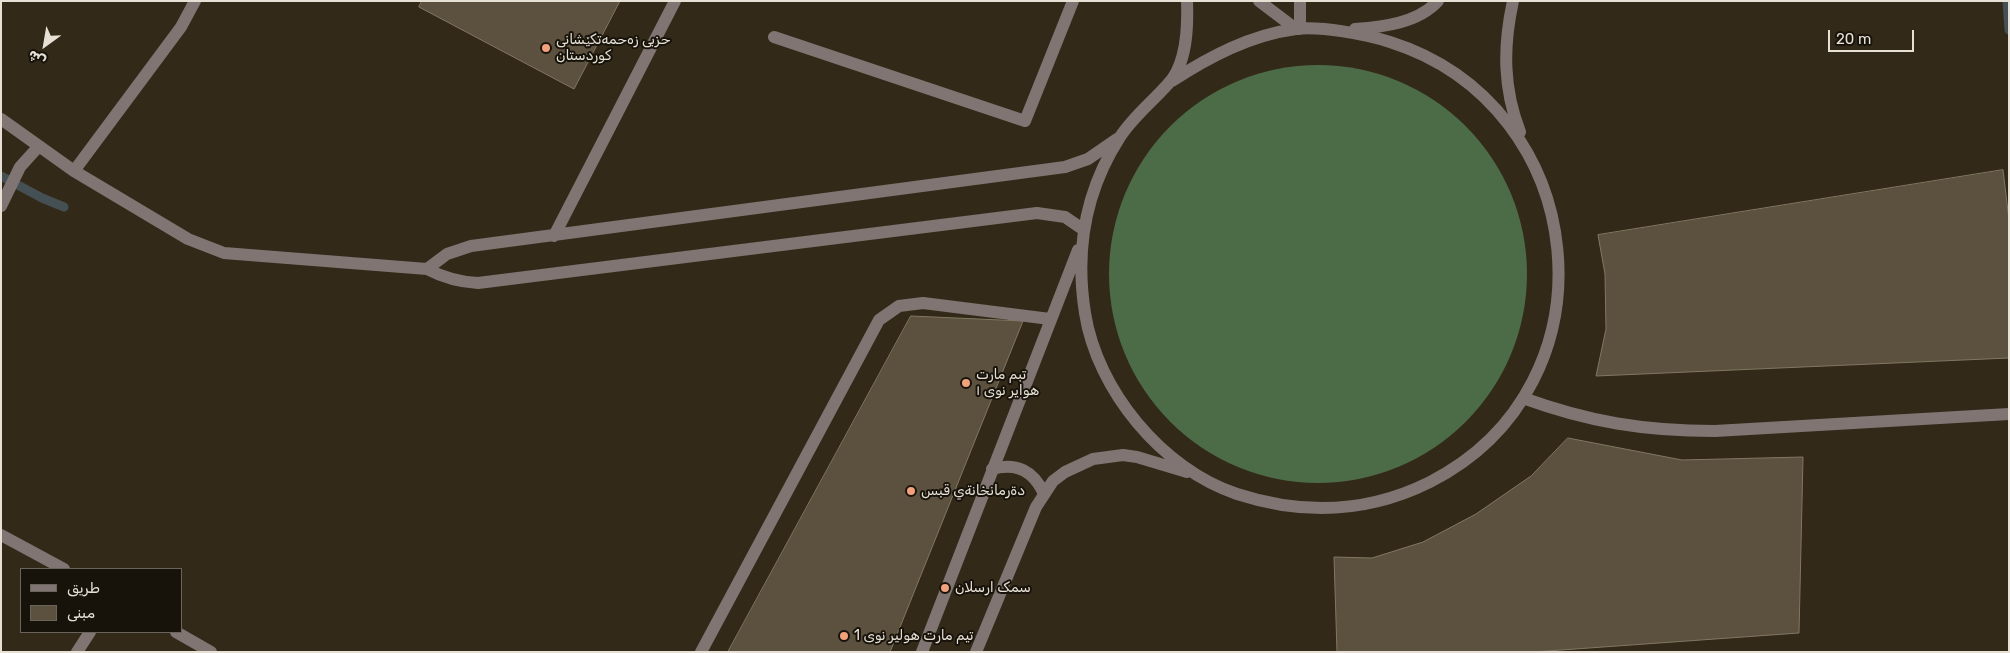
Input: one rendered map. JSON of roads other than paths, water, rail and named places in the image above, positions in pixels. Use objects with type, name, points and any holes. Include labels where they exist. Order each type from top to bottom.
[{"type":"street","points":[[74,171],[182,27],[195,1]]},
{"type":"street","points":[[554,236],[675,1]]},
{"type":"street","points":[[774,37],[1025,122],[1074,1]]},
{"type":"street","points":[[1172,81],[1186,46],[1187,1]]},
{"type":"street","points":[[1259,1],[1298,29]]},
{"type":"street","points":[[1298,29],[1300,1]]},
{"type":"street","points":[[1334,31],[1386,26],[1410,19],[1434,6],[1438,1]]},
{"type":"street","points":[[1513,1],[1509,19],[1505,60],[1510,105],[1546,192],[1556,227],[1559,271],[1558,298],[1551,333],[1539,366],[1523,398],[1501,427],[1474,453],[1444,474],[1412,491],[1376,502],[1340,508],[1303,509],[1266,503],[1231,492],[1198,475],[1166,452],[1138,424],[1114,393],[1101,366],[1086,319],[1080,280],[1083,235],[1089,204],[1104,166],[1121,136],[1144,107],[1172,81],[1203,61],[1238,45],[1298,29],[1334,31],[1374,37],[1405,47],[1448,68],[1480,93],[1502,116],[1530,156]]},
{"type":"street","points":[[1,119],[74,171],[188,239],[224,253],[427,269],[443,278],[460,282],[478,283],[1037,213],[1065,217],[1083,235]]},
{"type":"street","points":[[427,269],[436,260],[459,248],[1066,167],[1088,159],[1121,136]]},
{"type":"street","points":[[1,206],[20,167],[40,146]]},
{"type":"street","points":[[922,652],[1083,235]]},
{"type":"street","points":[[701,652],[879,320],[899,306],[923,303],[1050,319]]},
{"type":"street","points":[[1523,398],[1559,411],[1597,421],[1675,432],[1715,432],[2009,414]]},
{"type":"street","points":[[976,652],[1036,508],[1053,481],[1065,472],[1093,459],[1123,455],[1137,457],[1198,475]]},
{"type":"street","points":[[992,469],[1002,466],[1024,469],[1040,483],[1044,494]]},
{"type":"street","points":[[1,534],[62,568]]},
{"type":"street","points":[[77,652],[89,633]]},
{"type":"street","points":[[178,633],[211,652]]},
{"type":"waterway","points":[[2007,1],[2009,30]]},
{"type":"waterway","points":[[1,176],[42,198],[64,207]]},
{"type":"place","name":"حزبی زه‌حمه‌تكێشانی كوردستان","points":[[546,48]]},
{"type":"place","name":"تبم مارت هواير نوى ١","points":[[966,383]]},
{"type":"place","name":"دةرمانخانةي قبس","points":[[911,491]]},
{"type":"place","name":"سمک ارسلان","points":[[945,588]]},
{"type":"place","name":"تيم مارت هولير نوى 1","points":[[844,636]]}]
